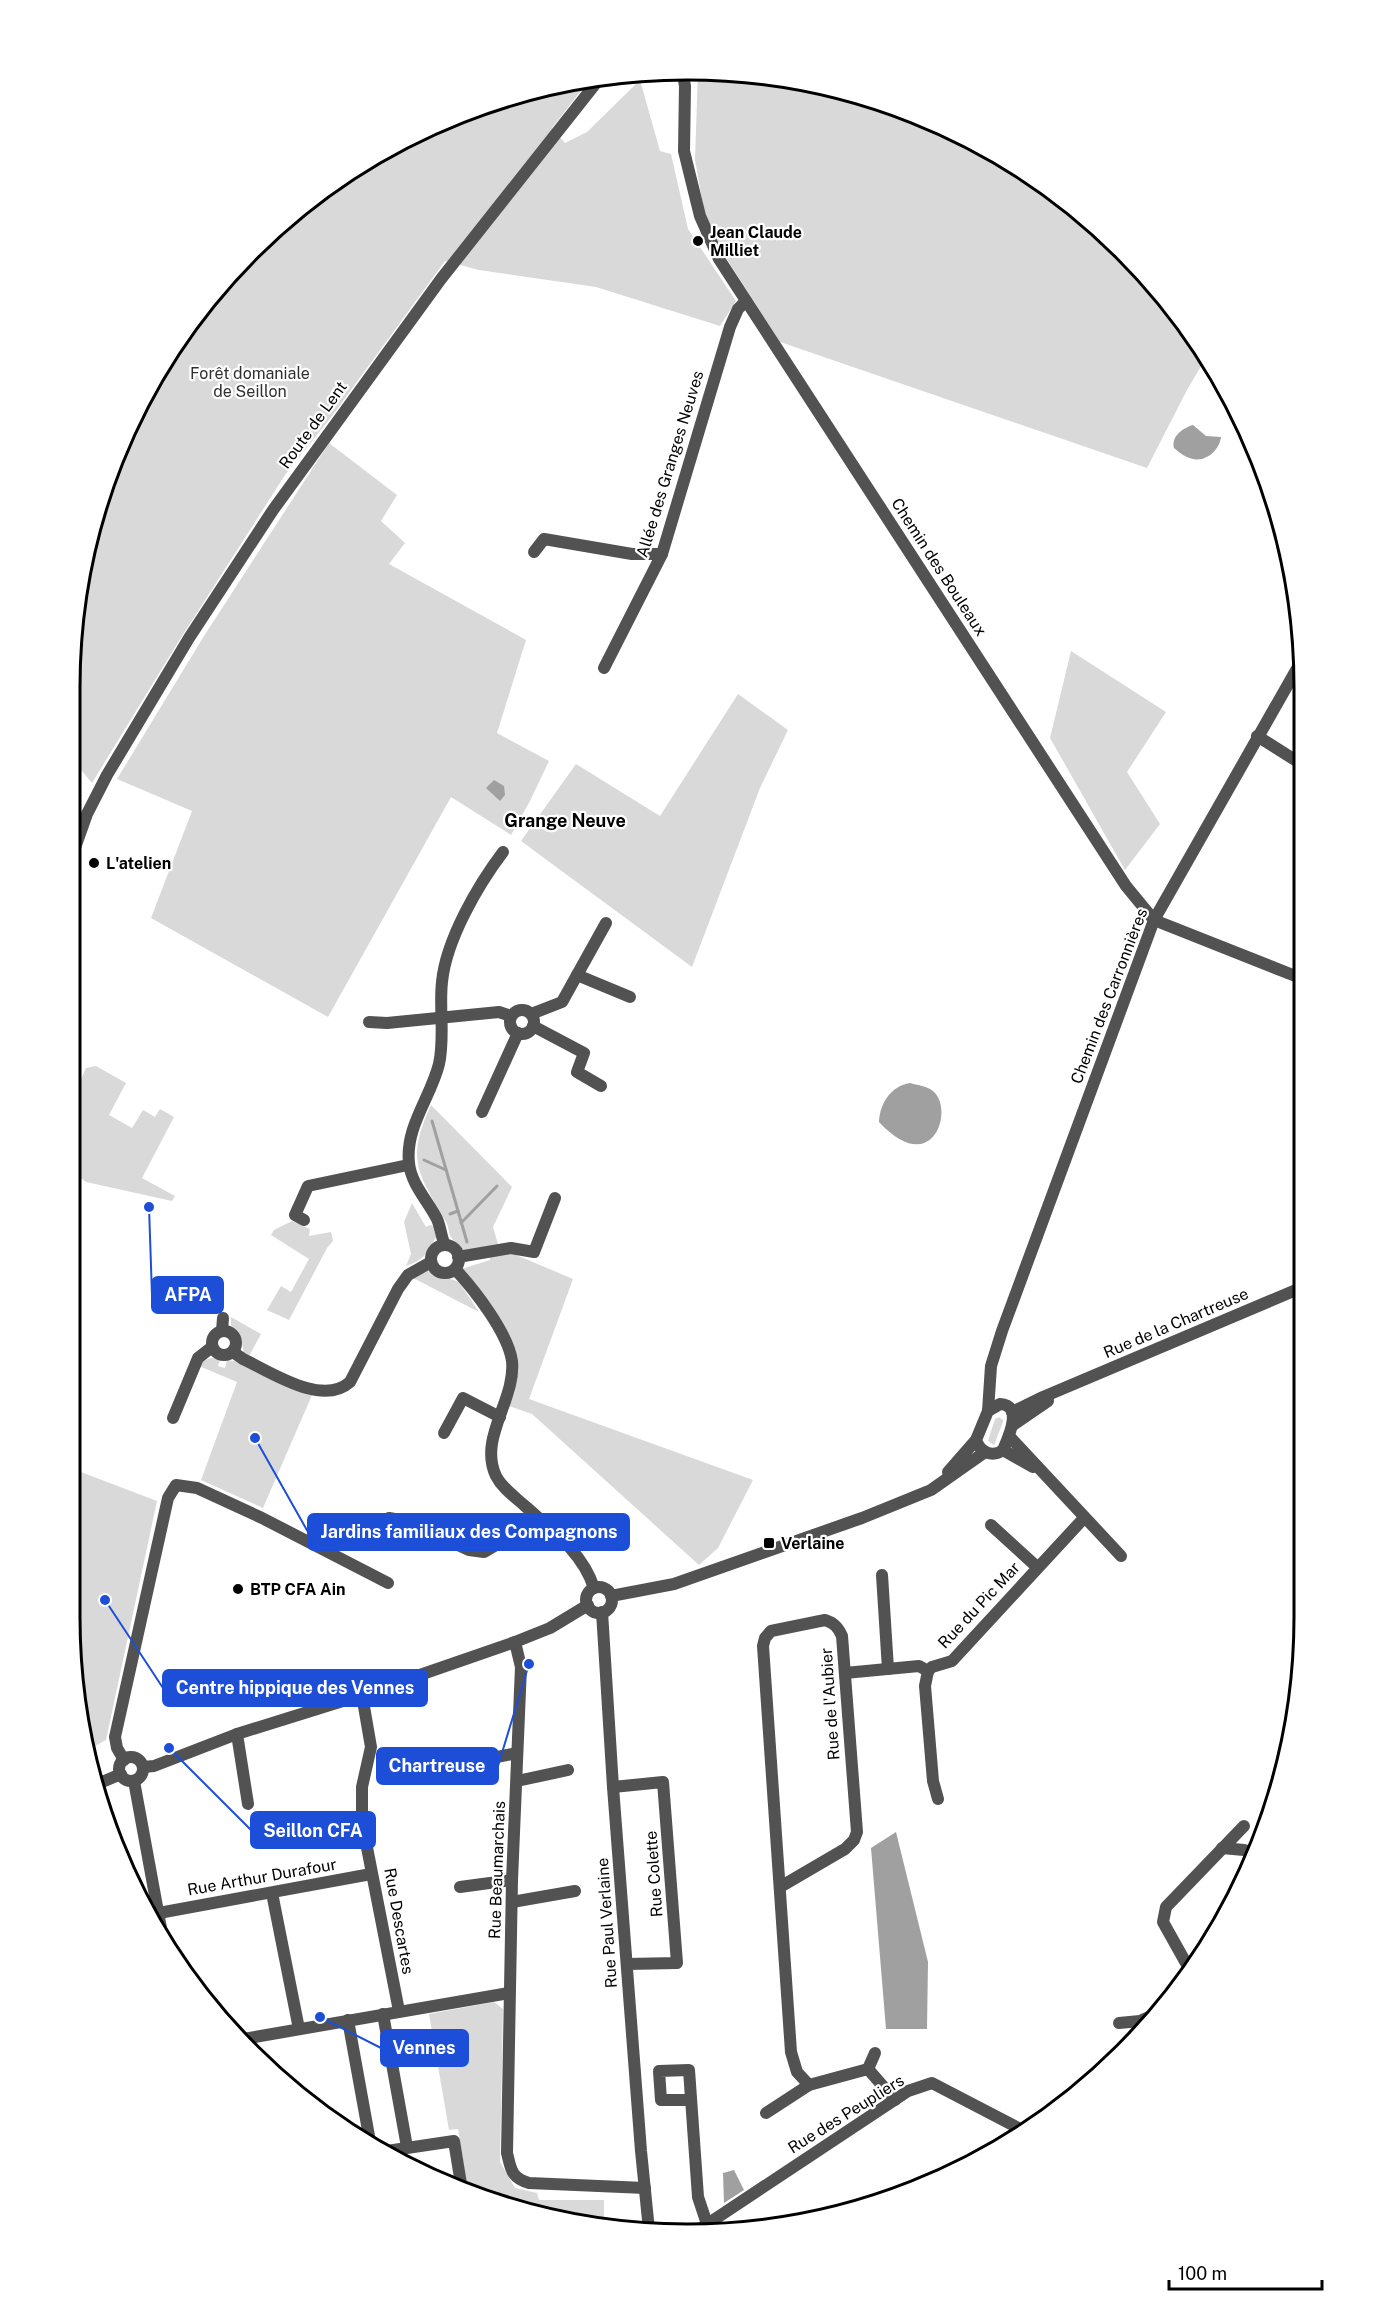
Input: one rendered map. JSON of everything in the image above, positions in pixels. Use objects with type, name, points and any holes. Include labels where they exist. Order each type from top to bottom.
[{"type":"street","name":"Chemin des Bouleaux","points":[[684,80],[684,151],[700,216],[719,259],[1126,886],[1154,920],[1294,975]]},
{"type":"street","name":"Route de Lent","points":[[80,834],[87,814],[107,775],[189,638],[312,453],[441,279],[593,87]]},
{"type":"street","name":"Allée des Granges Neuves","points":[[604,668],[662,554],[730,327],[738,309],[746,302]]},
{"type":"street","points":[[534,552],[544,539],[632,554],[662,554]]},
{"type":"street","name":"Chemin des Carronnières","points":[[994,1407],[991,1366],[1004,1324],[1154,920],[1293,674]]},
{"type":"street","points":[[1257,736],[1294,759]]},
{"type":"street","points":[[445,1245],[437,1220],[422,1198],[408,1165],[409,1144],[415,1121],[439,1064],[441,983],[446,955],[484,878],[503,852]]},
{"type":"street","points":[[518,1034],[527,1033],[532,1020],[562,1002],[606,923]]},
{"type":"street","points":[[577,975],[630,997]]},
{"type":"street","points":[[369,1022],[387,1023],[499,1012],[511,1016],[521,1010],[532,1020],[584,1053],[577,1072],[602,1086]]},
{"type":"street","points":[[511,1016],[510,1025],[518,1034]]},
{"type":"street","points":[[482,1112],[518,1034]]},
{"type":"street","points":[[304,1220],[295,1215],[308,1186],[408,1165]]},
{"type":"street","points":[[555,1198],[534,1252],[511,1248],[457,1263],[447,1273],[434,1268],[431,1262],[433,1252],[440,1246],[445,1245],[453,1249],[457,1263],[489,1313],[510,1352],[511,1375],[493,1437],[492,1462],[497,1477],[507,1490],[561,1538],[579,1559],[594,1588]]},
{"type":"street","points":[[233,1352],[243,1359],[313,1391],[328,1392],[342,1389],[350,1382],[398,1289],[408,1275],[431,1262]]},
{"type":"street","name":"Rue de la Chartreuse","points":[[1011,1424],[1063,1389],[1294,1291]]},
{"type":"street","points":[[222,1331],[223,1318]]},
{"type":"street","points":[[173,1418],[198,1358],[212,1347],[214,1336],[222,1331],[230,1332],[236,1339],[236,1348],[233,1352],[222,1356],[212,1347]]},
{"type":"street","points":[[444,1433],[463,1398],[500,1417]]},
{"type":"street","points":[[931,1490],[976,1440],[994,1407],[1006,1405],[1011,1424],[1044,1474],[1121,1556]]},
{"type":"street","points":[[976,1440],[981,1450],[995,1454],[1003,1450],[1011,1424]]},
{"type":"street","points":[[1003,1450],[1044,1474]]},
{"type":"street","points":[[611,1596],[649,1590],[692,1578],[862,1518],[931,1490],[985,1452]]},
{"type":"street","points":[[124,1760],[117,1748],[115,1737],[168,1498],[176,1485],[197,1488],[262,1518],[388,1583]]},
{"type":"street","points":[[389,1518],[406,1521],[469,1550],[484,1552],[508,1538],[534,1514]]},
{"type":"street","name":"Rue du Pic Mar","points":[[928,1671],[932,1667],[952,1661],[1084,1518]]},
{"type":"street","points":[[991,1525],[1037,1567]]},
{"type":"street","points":[[882,1575],[888,1669]]},
{"type":"street","points":[[594,1588],[606,1589],[611,1596],[609,1608],[603,1612],[594,1611],[588,1605],[587,1597],[594,1588]]},
{"type":"street","points":[[143,1767],[141,1776],[135,1781],[128,1780],[121,1774],[120,1766],[124,1760],[136,1758],[143,1767],[148,1768],[196,1752],[237,1734],[362,1695],[515,1642],[550,1628],[588,1605]]},
{"type":"street","name":"Rue Paul Verlaine","points":[[603,1612],[613,1786],[649,2223]]},
{"type":"street","name":"Rue de l'Aubier","points":[[780,1887],[845,1849],[854,1840],[856,1832],[842,1636],[839,1628],[825,1620],[771,1631],[765,1638],[763,1646],[791,2052],[796,2072],[809,2085]]},
{"type":"street","name":"Rue Beaumarchais","points":[[515,1642],[521,1667],[509,1993],[507,2153],[511,2171],[518,2180],[529,2183],[645,2187]]},
{"type":"street","points":[[845,1672],[919,1666],[928,1671],[925,1686],[933,1781],[938,1799]]},
{"type":"street","name":"Rue Descartes","points":[[362,1695],[371,1747],[362,1787],[362,1822],[399,2011]]},
{"type":"street","points":[[237,1734],[248,1804]]},
{"type":"street","points":[[462,1764],[517,1753]]},
{"type":"street","points":[[517,1781],[568,1770]]},
{"type":"street","points":[[102,1782],[121,1774]]},
{"type":"street","points":[[135,1781],[152,1904]]},
{"type":"street","name":"Rue Colette","points":[[613,1786],[669,1782],[677,1963],[627,1964]]},
{"type":"street","points":[[1186,1962],[1163,1922],[1166,1907],[1244,1826]]},
{"type":"street","points":[[1222,1848],[1247,1851]]},
{"type":"street","name":"Rue Arthur Durafour","points":[[157,1913],[371,1874]]},
{"type":"street","points":[[460,1887],[512,1880]]},
{"type":"street","points":[[512,1902],[574,1891]]},
{"type":"street","points":[[272,1893],[299,2029]]},
{"type":"street","points":[[249,2038],[509,1993]]},
{"type":"street","points":[[383,2014],[407,2147]]},
{"type":"street","points":[[348,2020],[369,2134]]},
{"type":"street","points":[[1119,2023],[1140,2021]]},
{"type":"street","points":[[868,2069],[875,2053]]},
{"type":"street","points":[[766,2113],[809,2085],[868,2069]]},
{"type":"street","points":[[868,2069],[895,2100]]},
{"type":"street","name":"Rue des Peupliers","points":[[716,2223],[908,2091],[932,2084],[1016,2127]]},
{"type":"street","points":[[691,2100],[698,2197],[706,2223]]},
{"type":"street","points":[[395,2149],[454,2141],[460,2180]]},
{"type":"green space","points":[[698,80],[726,81],[805,91],[882,112],[955,142],[1024,182],[1087,230],[1116,257],[1168,317],[1201,366],[1147,468],[780,342],[707,228],[695,160]]},
{"type":"green space","name":"Forêt domaniale de Seillon","points":[[640,82],[660,151],[671,154],[688,229],[736,301],[720,326],[596,287],[479,270],[445,261],[332,416],[285,475],[92,783],[80,769],[81,647],[91,568],[100,529],[126,454],[142,418],[182,349],[205,317],[257,257],[286,230],[349,182],[418,142],[491,112],[529,100],[582,89],[552,128],[565,143],[587,132]]},
{"type":"green space","points":[[329,443],[397,495],[381,521],[405,543],[389,564],[526,640],[497,733],[549,761],[511,835],[451,797],[328,1017],[151,918],[192,811],[117,779],[204,636]]},
{"type":"green space","points":[[1071,651],[1166,712],[1127,772],[1160,824],[1125,870],[1050,738]]},
{"type":"green space","points":[[738,694],[788,730],[760,788],[692,967],[521,841],[576,764],[660,816]]},
{"type":"green space","points":[[96,1066],[126,1083],[109,1115],[132,1128],[143,1110],[155,1117],[160,1109],[174,1117],[142,1178],[175,1196],[172,1201],[86,1182],[80,1177],[80,1082],[86,1068]]},
{"type":"green space","points":[[431,1105],[512,1187],[493,1227],[498,1244],[464,1251],[451,1237],[446,1222],[427,1189],[418,1165],[417,1152],[423,1123]]},
{"type":"green space","points":[[412,1203],[426,1227],[434,1226],[436,1237],[424,1255],[406,1266],[411,1254],[404,1222]]},
{"type":"green space","points":[[292,1221],[310,1229],[309,1236],[331,1232],[333,1241],[327,1248],[289,1320],[267,1310],[281,1286],[291,1292],[309,1259],[271,1235],[274,1230]]},
{"type":"green space","points":[[507,1251],[573,1279],[529,1399],[753,1480],[718,1548],[699,1565],[532,1414],[509,1406],[515,1392],[517,1369],[461,1269],[490,1260],[490,1254]]},
{"type":"green space","points":[[426,1270],[459,1282],[479,1312],[413,1278]]},
{"type":"green space","points":[[231,1317],[261,1334],[249,1356],[244,1353],[241,1339],[231,1325]]},
{"type":"green space","points":[[211,1358],[220,1359],[218,1366],[225,1368],[227,1360],[234,1361],[312,1395],[263,1508],[201,1480],[237,1382],[199,1366],[203,1361]]},
{"type":"green space","points":[[999,1417],[1003,1422],[994,1445],[988,1441],[995,1419]]},
{"type":"green space","points":[[80,1472],[157,1501],[106,1740],[95,1746],[91,1736],[81,1657]]},
{"type":"green space","points":[[494,2002],[503,2009],[500,2162],[515,2188],[537,2193],[539,2200],[604,2200],[604,2219],[529,2204],[467,2183],[458,2129],[449,2130],[429,2014]]},
{"type":"shaded area","points":[[1193,425],[1206,436],[1221,437],[1217,448],[1209,456],[1193,459],[1174,448],[1176,436],[1185,428]]},
{"type":"shaded area","points":[[494,780],[504,786],[505,795],[500,801],[486,788]]},
{"type":"shaded area","points":[[910,1083],[931,1089],[939,1100],[940,1124],[934,1135],[926,1142],[913,1144],[898,1138],[879,1122],[884,1102],[888,1096],[897,1088]]},
{"type":"shaded area","points":[[896,1832],[928,1962],[927,2029],[886,2029],[871,1848]]},
{"type":"shaded area","points":[[734,2170],[744,2190],[724,2203],[723,2173]]},
{"type":"waterway","points":[[432,1121],[467,1242]]},
{"type":"waterway","points":[[424,1160],[446,1170]]},
{"type":"waterway","points":[[461,1223],[497,1186]]},
{"type":"waterway","points":[[450,1214],[458,1211]]},
{"type":"place","name":"Jean Claude Milliet","points":[[698,241]]},
{"type":"place","name":"L'atelien","points":[[94,863]]},
{"type":"place","name":"AFPA","points":[[149,1207]]},
{"type":"place","name":"Jardins familiaux des Compagnons","points":[[255,1438]]},
{"type":"place","name":"Verlaine","points":[[769,1543]]},
{"type":"place","name":"BTP CFA Ain","points":[[238,1589]]},
{"type":"place","name":"Centre hippique des Vennes","points":[[105,1600]]},
{"type":"place","name":"Chartreuse","points":[[529,1664]]},
{"type":"place","name":"Seillon CFA","points":[[169,1748]]},
{"type":"place","name":"Vennes","points":[[320,2017]]},
{"type":"district","name":"Grange Neuve","points":[[565,820]]}]
